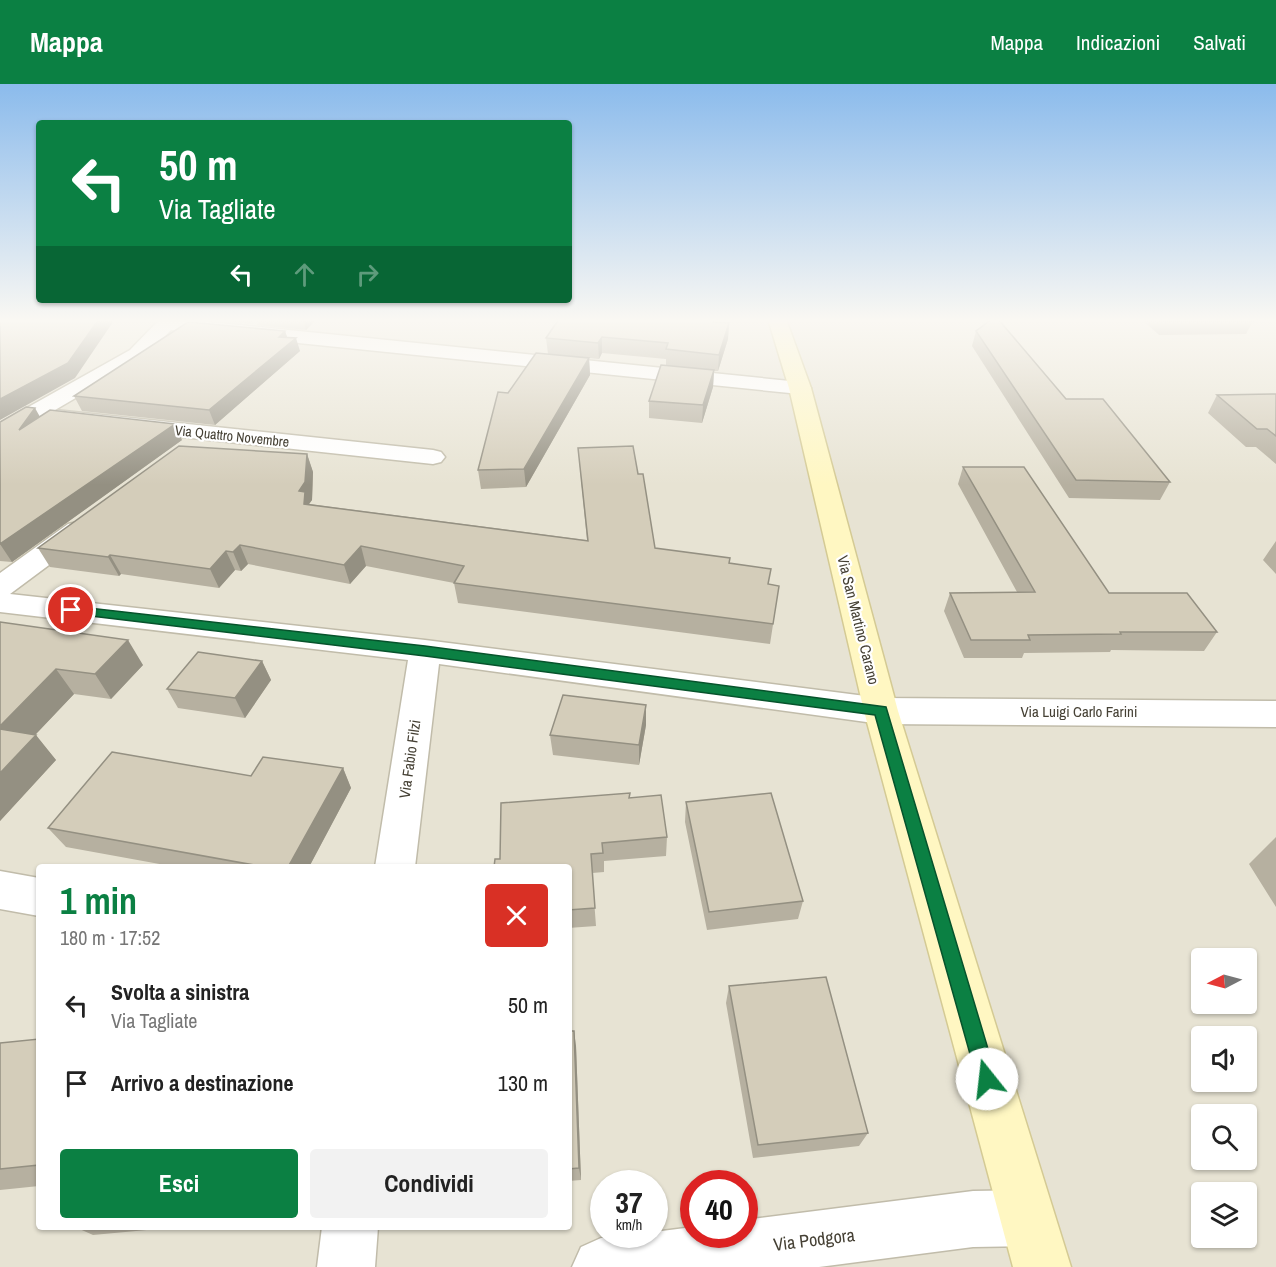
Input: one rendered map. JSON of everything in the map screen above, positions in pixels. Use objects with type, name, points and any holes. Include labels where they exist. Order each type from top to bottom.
[{"type":"street","points":[[0,432],[101,374]]},
{"type":"street","points":[[669,374],[801,388]]},
{"type":"street","name":"Via San Martino Carano","points":[[796,374],[881,711],[1034,1242]]},
{"type":"street","name":"Via Quattro Novembre","points":[[31,414],[433,457]]},
{"type":"street","points":[[181,454],[210,433]]},
{"type":"street","points":[[0,587],[96,517]]},
{"type":"street","name":"Via Luigi Carlo Farini","points":[[0,602],[425,651],[881,711],[1276,714]]},
{"type":"street","name":"Via Fabio Filzi","points":[[395,864],[425,651]]},
{"type":"street","points":[[0,890],[36,896]]},
{"type":"street","name":"Via Podgora","points":[[601,1267],[973,1219],[1034,1242]]},
{"type":"street","points":[[346,1267],[350,1230]]},
{"type":"shaded area","points":[[0,374],[1276,374],[1276,1267],[0,1267]]},
{"type":"building","points":[[0,374],[47,374],[0,399]]},
{"type":"building","points":[[108,374],[252,374],[209,410],[74,396]]},
{"type":"building","points":[[521,374],[580,374],[524,469],[478,470],[498,392],[508,393]]},
{"type":"building","points":[[658,374],[713,374],[703,405],[649,401]]},
{"type":"building","points":[[1005,374],[1045,374],[1066,399],[1103,399],[1170,482],[1076,480]]},
{"type":"building","points":[[1276,394],[1276,436],[1267,429],[1257,429],[1217,395]]},
{"type":"building","points":[[26,407],[35,408],[19,430],[50,410],[175,424],[0,544],[0,422]]},
{"type":"building","points":[[179,446],[307,454],[305,482],[299,491],[305,492],[304,504],[588,541],[578,448],[633,446],[638,474],[643,474],[655,548],[730,558],[729,563],[771,569],[768,584],[779,586],[773,624],[454,583],[464,566],[361,546],[344,565],[240,545],[233,552],[226,551],[210,569],[38,548]]},
{"type":"building","points":[[963,467],[1024,467],[1109,593],[1187,593],[1217,632],[1120,632],[1121,634],[1028,635],[1030,640],[971,640],[950,593],[1035,592]]},
{"type":"building","points":[[0,622],[128,640],[95,674],[56,669],[0,726]]},
{"type":"building","points":[[198,652],[262,661],[235,698],[167,689]]},
{"type":"building","points":[[563,695],[646,705],[639,745],[550,735]]},
{"type":"building","points":[[0,729],[36,735],[0,773]]},
{"type":"building","points":[[112,752],[251,776],[263,757],[343,768],[290,864],[248,864],[48,828]]},
{"type":"building","points":[[630,793],[629,798],[661,795],[667,837],[602,843],[603,853],[591,854],[595,908],[572,910],[572,864],[494,864],[495,859],[500,859],[501,803]]},
{"type":"building","points":[[771,793],[803,901],[709,912],[686,802]]},
{"type":"building","points":[[826,977],[868,1133],[758,1145],[729,986]]},
{"type":"building","points":[[572,1031],[574,1031],[579,1168],[572,1169]]},
{"type":"building","points":[[36,1039],[36,1165],[0,1169],[0,1043]]},
{"type":"route","points":[[71,610],[425,651],[881,711],[987,1079]]}]
